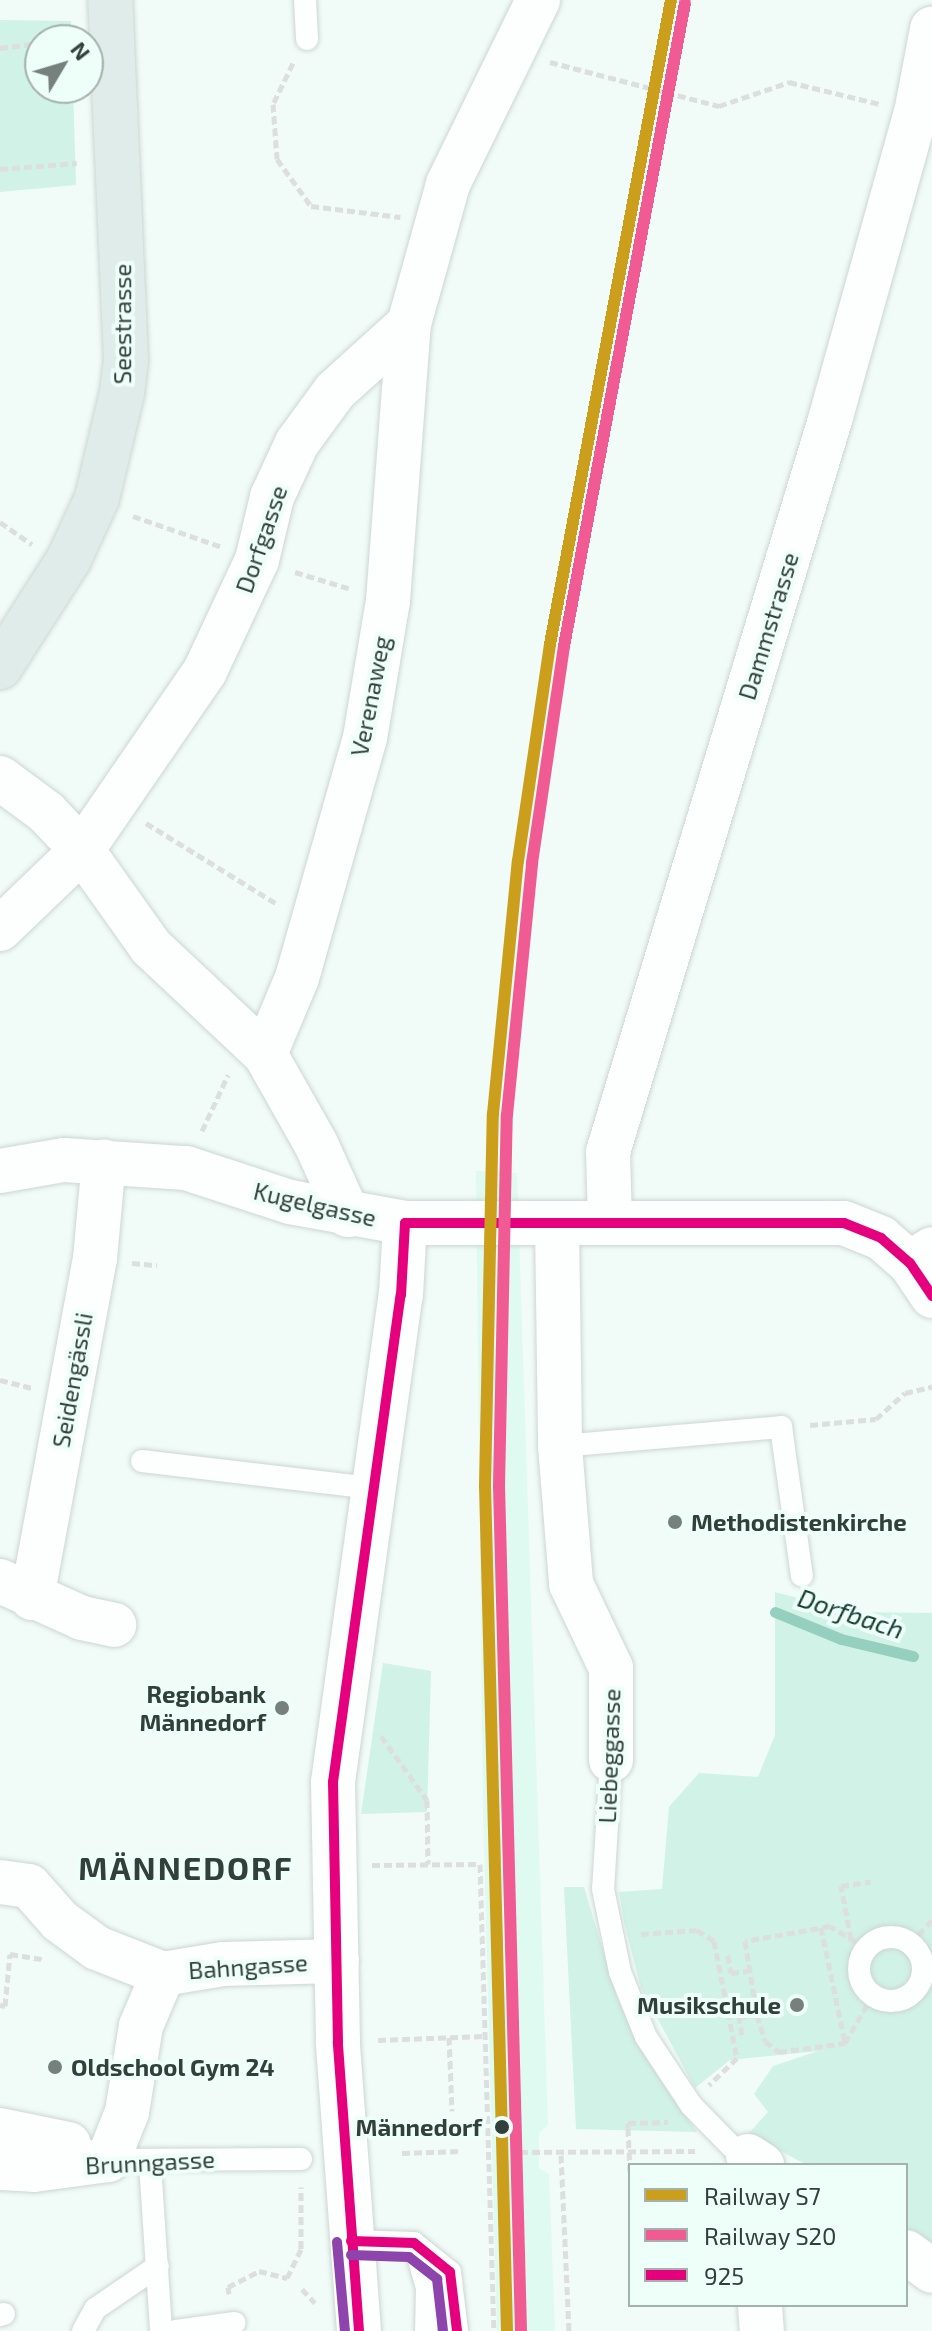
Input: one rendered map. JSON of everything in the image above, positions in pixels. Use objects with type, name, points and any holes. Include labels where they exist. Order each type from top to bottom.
[{"type":"main road","name":"Seestrasse","points":[[0,667],[69,559],[97,498],[122,393],[126,360],[110,0]]},
{"type":"street","points":[[409,324],[441,222],[448,184],[538,0]]},
{"type":"street","name":"Dammstrasse","points":[[610,1222],[608,1152],[830,420],[916,113],[932,29]]},
{"type":"street","name":"Dorfgasse","points":[[0,929],[82,850],[205,671],[257,560],[272,497],[297,443],[335,391],[409,324]]},
{"type":"street","name":"Verenaweg","points":[[256,1045],[312,925],[365,738],[388,601],[409,324]]},
{"type":"street","points":[[0,778],[46,812],[82,850],[151,947],[256,1045],[316,1144],[348,1215]]},
{"type":"street","name":"Kugelgasse","points":[[0,1171],[64,1160],[186,1168],[348,1215],[405,1223],[844,1223],[881,1238],[925,1269]]},
{"type":"street","name":"Seidengässli","points":[[8,1587],[95,1259],[104,1161]]},
{"type":"street","points":[[359,2331],[338,2042],[333,1782],[401,1295],[405,1223]]},
{"type":"street","name":"Liebeggasse","points":[[557,1224],[560,1446],[571,1584],[611,1668],[611,1760]]},
{"type":"street","points":[[8,1587],[114,1625]]},
{"type":"street","points":[[0,1882],[29,1886],[60,1921],[97,1948],[163,1974]]},
{"type":"street","name":"Bahngasse","points":[[88,2152],[127,2112],[141,2026],[163,1974],[223,1964],[337,1961]]},
{"type":"street","points":[[0,2130],[88,2152]]},
{"type":"street","name":"Brunngasse","points":[[0,2168],[34,2170],[88,2152]]},
{"type":"street","points":[[908,2253],[932,2271]]},
{"type":"street","points":[[760,2307],[762,2331]]},
{"type":"lane","points":[[300,45],[305,0]]},
{"type":"lane","points":[[560,1446],[781,1427],[802,1576]]},
{"type":"lane","points":[[142,1461],[372,1488]]},
{"type":"lane","name":"Liebeggasse","points":[[611,1760],[603,1889],[620,1972],[646,2037],[691,2105],[731,2146],[755,2161]]},
{"type":"lane","points":[[884,1937],[910,1943],[921,1955],[927,1984],[903,2000],[872,1996],[858,1969],[859,1944],[884,1937]]},
{"type":"lane","name":"Brunngasse","points":[[88,2152],[150,2164],[301,2159]]},
{"type":"lane","points":[[150,2164],[161,2331]]},
{"type":"lane","points":[[351,2241],[414,2243],[450,2272],[457,2331]]},
{"type":"lane","points":[[414,2243],[427,2288],[426,2331]]},
{"type":"lane","points":[[83,2331],[95,2309],[158,2266]]},
{"type":"lane","points":[[176,2331],[234,2323]]},
{"type":"path","points":[[0,48],[24,45]]},
{"type":"path","points":[[300,45],[294,65],[273,104],[277,159],[311,206],[441,222]]},
{"type":"path","points":[[513,53],[719,106],[789,82],[916,113]]},
{"type":"path","points":[[0,169],[94,162]]},
{"type":"path","points":[[0,522],[37,548]]},
{"type":"path","points":[[112,803],[312,925]]},
{"type":"path","points":[[194,1146],[256,1045]]},
{"type":"path","points":[[781,1427],[876,1419],[905,1393],[932,1387]]},
{"type":"path","points":[[378,1732],[427,1800],[428,1864]]},
{"type":"path","points":[[335,1866],[480,1864],[494,2331]]},
{"type":"path","points":[[859,1944],[841,1886],[871,1882]]},
{"type":"path","points":[[910,1943],[932,1920]]},
{"type":"path","points":[[845,2043],[779,2052],[765,2041],[748,1971],[745,1941],[830,1926],[859,1944]]},
{"type":"path","points":[[821,1927],[845,2043]]},
{"type":"path","points":[[631,1931],[697,1930],[714,1941],[737,2058],[712,2082]]},
{"type":"path","points":[[728,1955],[731,1973],[748,1971]]},
{"type":"path","points":[[829,1984],[831,1976]]},
{"type":"path","points":[[845,2043],[872,1996]]},
{"type":"path","points":[[742,2035],[739,2017],[757,2015]]},
{"type":"path","points":[[338,2042],[485,2036]]},
{"type":"path","points":[[449,2037],[452,2111]]},
{"type":"path","points":[[630,2163],[628,2123],[666,2124],[691,2105]]},
{"type":"path","points":[[402,2153],[462,2151]]},
{"type":"path","points":[[520,2152],[561,2155],[697,2151]]},
{"type":"path","points":[[561,2155],[569,2331]]},
{"type":"path","points":[[234,2323],[228,2287],[259,2271],[287,2278],[301,2249],[301,2159]]},
{"type":"path","points":[[302,2289],[315,2299]]},
{"type":"shaded area","points":[[0,20],[71,21],[71,24],[24,24],[24,104],[73,104],[76,185],[0,192]]},
{"type":"shaded area","points":[[476,1171],[517,1173],[548,2125],[539,2133],[539,2168],[549,2174],[555,2331],[497,2331],[483,1812]]},
{"type":"shaded area","points":[[775,1592],[851,1612],[932,1613],[932,2249],[908,2231],[908,2163],[803,2163],[748,2134],[768,2112],[754,2094],[773,2066],[818,2051],[730,2060],[695,2088],[641,1988],[619,1892],[662,1889],[669,1807],[699,1773],[758,1777],[775,1735]]},
{"type":"shaded area","points":[[383,1663],[431,1671],[427,1812],[361,1814]]},
{"type":"shaded area","points":[[564,1887],[584,1887],[617,1997],[640,2047],[697,2132],[576,2129]]},
{"type":"waterway","name":"Dorfbach","points":[[775,1612],[841,1639],[913,1656]]},
{"type":"rail line","name":"S7","points":[[507,2331],[485,1486],[493,1114],[518,861],[550,644],[671,0]]},
{"type":"rail line","name":"S20","points":[[521,2331],[499,1486],[507,1115],[532,863],[564,646],[685,3]]},
{"type":"transit line","name":"925","points":[[405,1223],[844,1223],[881,1238],[910,1263],[932,1296]]},
{"type":"transit line","name":"925","points":[[359,2331],[338,2042],[333,1782],[401,1295],[405,1223]]},
{"type":"transit line","name":"925","points":[[351,2241],[414,2243],[450,2272],[457,2331]]},
{"type":"transit line","points":[[337,2242],[345,2331]]},
{"type":"transit line","points":[[351,2255],[409,2257],[437,2279],[443,2331]]},
{"type":"place","name":"Methodistenkirche","points":[[675,1522]]},
{"type":"place","name":"Regiobank Männedorf","points":[[282,1708]]},
{"type":"place","name":"Musikschule","points":[[797,2005]]},
{"type":"place","name":"Oldschool Gym 24","points":[[55,2067]]},
{"type":"place","name":"Männedorf","points":[[502,2127]]},
{"type":"district","name":"MÄNNEDORF","points":[[186,1867]]}]
